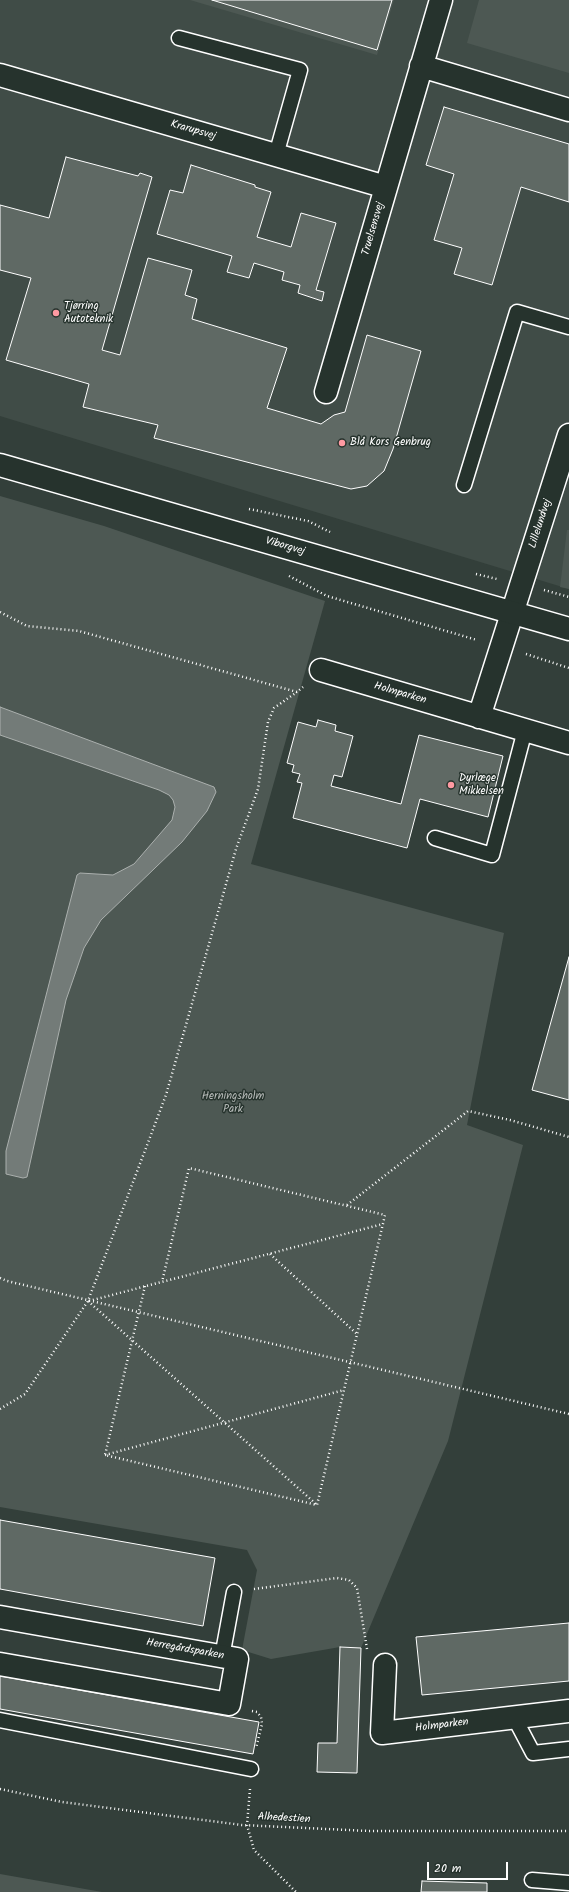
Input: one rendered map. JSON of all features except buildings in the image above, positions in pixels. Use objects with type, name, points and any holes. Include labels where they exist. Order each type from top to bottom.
[{"type":"street","name":"Truelsensvej","points":[[326,392],[441,0]]},
{"type":"street","points":[[421,66],[569,110]]},
{"type":"street","name":"Krarupsvej","points":[[0,75],[386,187]]},
{"type":"street","name":"Lillelundvej","points":[[513,613],[569,435]]},
{"type":"street","name":"Viborgvej","points":[[0,465],[569,630]]},
{"type":"street","points":[[479,717],[513,613]]},
{"type":"street","name":"Holmparken","points":[[321,670],[569,743]]},
{"type":"street","name":"Herregårdsparken","points":[[0,1617],[237,1659],[229,1704],[0,1664]]},
{"type":"street","name":"Holmparken","points":[[386,1665],[382,1733],[569,1711]]},
{"type":"lane","points":[[179,38],[300,70],[276,155]]},
{"type":"lane","points":[[464,485],[517,312],[569,327]]},
{"type":"lane","points":[[435,838],[492,854],[525,730]]},
{"type":"lane","points":[[222,1657],[234,1592]]},
{"type":"lane","points":[[514,1717],[533,1753],[569,1749]]},
{"type":"lane","points":[[0,1720],[251,1769]]},
{"type":"lane","points":[[532,1880],[569,1883]]},
{"type":"path","points":[[288,575],[327,596],[569,668]]},
{"type":"path","points":[[555,593],[569,597]]},
{"type":"path","points":[[0,612],[27,626],[79,632],[297,692]]},
{"type":"path","points":[[0,1410],[25,1394],[88,1301],[166,1095],[236,849],[258,789],[268,722],[274,708],[297,692],[321,670]]},
{"type":"path","points":[[347,1206],[468,1111],[510,1120],[569,1136]]},
{"type":"path","points":[[162,1282],[189,1168],[385,1215],[317,1505]]},
{"type":"path","points":[[88,1301],[383,1224]]},
{"type":"path","points":[[270,1253],[357,1334]]},
{"type":"path","points":[[0,1278],[7,1282],[569,1414]]},
{"type":"path","points":[[105,1456],[145,1286]]},
{"type":"path","points":[[88,1301],[317,1505]]},
{"type":"path","points":[[105,1456],[344,1390]]},
{"type":"path","points":[[105,1456],[317,1505]]},
{"type":"path","points":[[234,1592],[337,1578],[349,1580],[357,1588],[368,1650],[386,1665]]},
{"type":"path","name":"Alhedestien","points":[[0,1789],[62,1802],[247,1825],[369,1831],[569,1830]]},
{"type":"path","points":[[247,1825],[254,1850],[296,1892]]},
{"type":"shaded area","points":[[0,0],[569,0],[569,589],[0,416]]},
{"type":"shaded area","points":[[0,707],[214,787],[216,792],[207,811],[182,842],[101,920],[84,948],[66,1000],[27,1177],[23,1178],[6,1174],[6,1151],[77,875],[80,873],[113,875],[134,864],[172,820],[175,807],[173,800],[169,795],[159,790],[0,735]]},
{"type":"green space","points":[[190,0],[394,0],[377,55]]},
{"type":"green space","points":[[479,0],[569,0],[569,73],[467,43]]},
{"type":"green space","name":"Herningsholm Park","points":[[0,496],[104,526],[325,601],[251,864],[504,933],[467,1125],[523,1145],[448,1441],[361,1648],[340,1647],[271,1659],[242,1650],[257,1570],[247,1550],[0,1507]]},
{"type":"green space","points":[[567,530],[569,530],[569,589],[560,587]]},
{"type":"green space","points":[[0,1874],[102,1892],[0,1892]]},
{"type":"place","name":"Tjørring Autoteknik","points":[[56,313]]},
{"type":"place","name":"Blå Kors Genbrug","points":[[342,443]]},
{"type":"place","name":"Dyrlæge Mikkelsen","points":[[451,785]]}]
